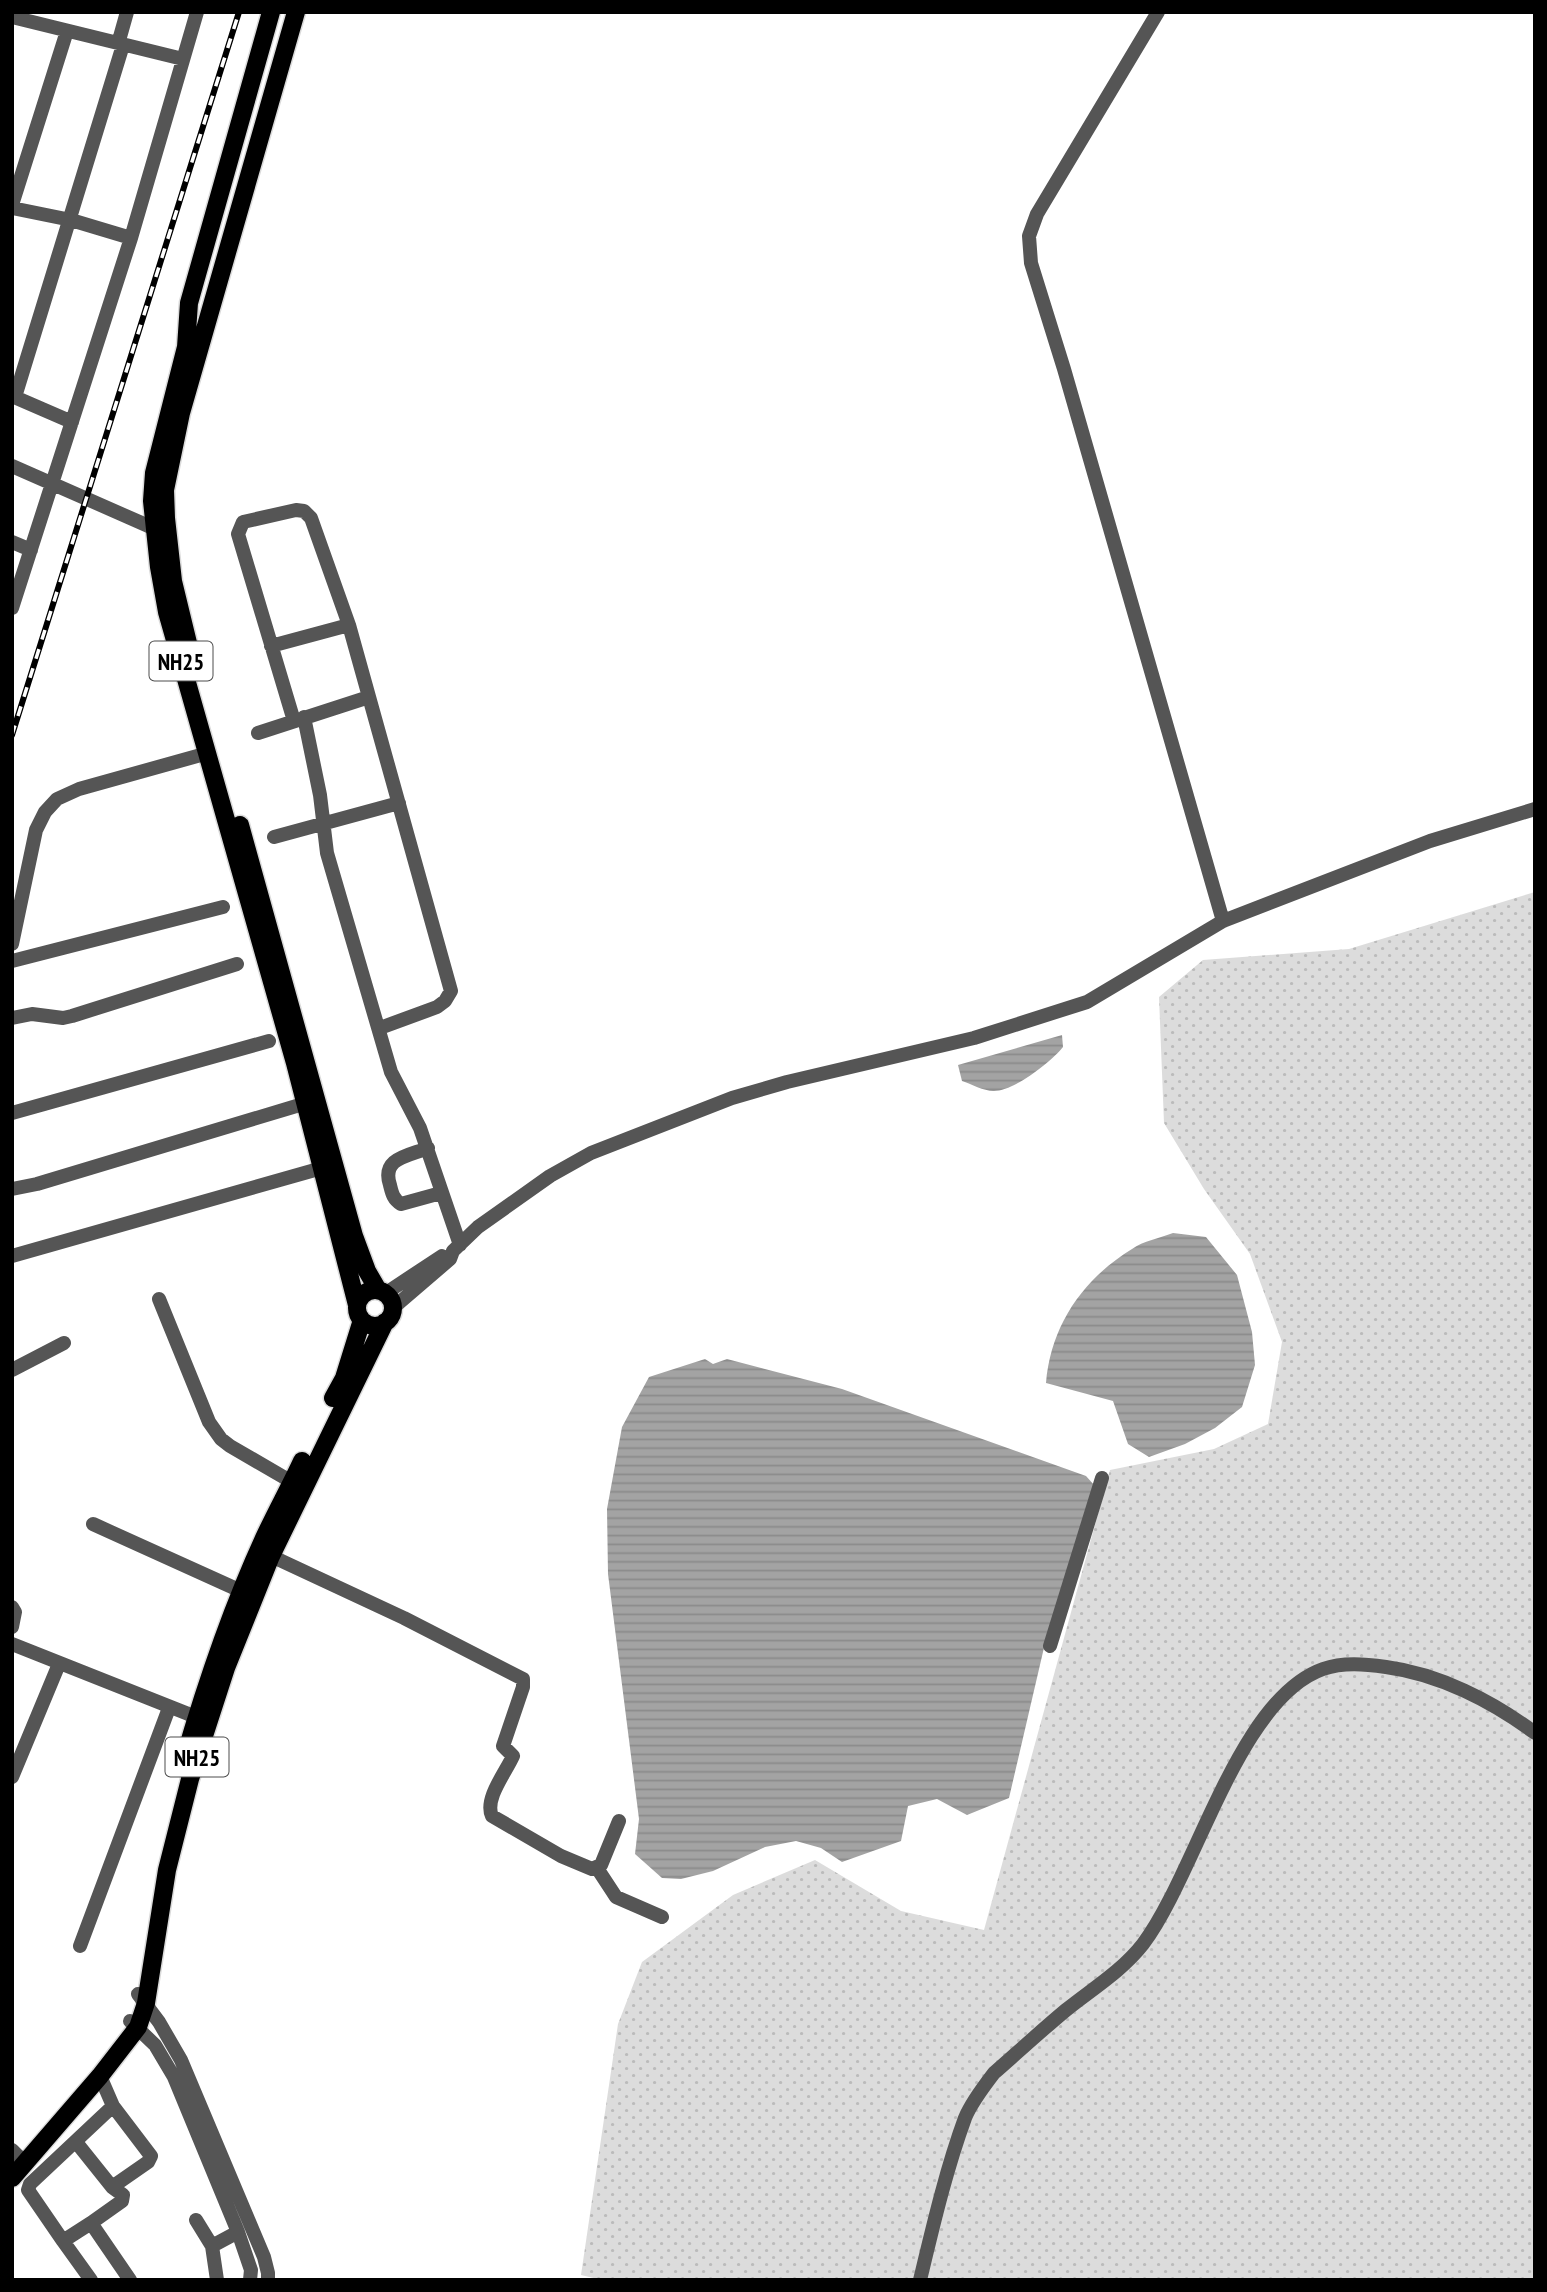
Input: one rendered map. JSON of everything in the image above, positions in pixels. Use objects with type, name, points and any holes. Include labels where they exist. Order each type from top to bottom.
[{"type":"main road","name":"NH25","points":[[142,1999],[158,1856],[196,1717],[216,1655],[264,1538],[344,1378],[360,1312],[322,1168],[312,1101],[252,862],[193,663],[152,501],[154,473],[186,347],[189,303],[195,278],[271,12]]},
{"type":"main road","name":"NH25","points":[[17,2158],[100,2076],[134,2024],[142,1999],[167,1870],[190,1779],[226,1668],[271,1556],[386,1303],[359,1253],[208,754],[167,612],[160,529],[172,454],[295,12]]},
{"type":"main road","points":[[369,1291],[386,1303],[377,1325],[369,1324],[360,1312],[361,1296],[369,1291]]},
{"type":"main road","name":"NH25","points":[[12,2178],[17,2158],[134,2024]]},
{"type":"street","points":[[72,422],[13,397],[71,220],[127,12]]},
{"type":"street","points":[[134,241],[197,12]]},
{"type":"street","points":[[12,608],[124,260],[134,241],[206,12]]},
{"type":"street","points":[[188,320],[196,306],[233,163],[279,12]]},
{"type":"street","points":[[1158,12],[1037,214],[1029,236],[1031,263],[1223,921]]},
{"type":"street","points":[[14,23],[47,19],[66,31],[183,59]]},
{"type":"street","points":[[66,31],[12,206],[71,220],[134,241]]},
{"type":"street","points":[[12,467],[160,529]]},
{"type":"street","points":[[380,1028],[437,1007],[451,991],[349,625],[312,518],[304,511],[296,510],[243,522],[238,534],[271,646],[299,719],[320,795],[327,853],[391,1072],[428,1148],[457,1248]]},
{"type":"street","points":[[12,542],[31,550]]},
{"type":"street","points":[[271,646],[349,625]]},
{"type":"street","points":[[258,733],[369,697]]},
{"type":"street","points":[[12,944],[36,830],[45,812],[57,799],[79,789],[208,754]]},
{"type":"street","points":[[274,837],[399,803]]},
{"type":"street","points":[[386,1303],[444,1254],[457,1248],[478,1227],[550,1176],[591,1153],[732,1098],[787,1082],[974,1038],[1087,1002],[1223,921],[1430,841],[1535,809]]},
{"type":"street","points":[[12,961],[223,907]]},
{"type":"street","points":[[12,1018],[32,1014],[62,1018],[72,1016],[237,964]]},
{"type":"street","points":[[12,1113],[269,1041]]},
{"type":"street","points":[[12,1189],[37,1184],[312,1101]]},
{"type":"street","points":[[428,1148],[393,1162],[387,1171],[387,1177],[394,1197],[401,1204],[441,1193]]},
{"type":"street","points":[[12,1256],[322,1168]]},
{"type":"street","points":[[159,1299],[209,1422],[220,1439],[292,1482]]},
{"type":"street","points":[[12,1370],[64,1343]]},
{"type":"street","points":[[1050,1646],[1102,1478]]},
{"type":"street","points":[[93,1524],[241,1591]]},
{"type":"street","points":[[271,1556],[404,1618],[523,1679],[523,1687],[503,1746],[513,1756],[491,1801],[489,1811],[492,1816],[562,1856],[592,1869],[601,1865],[619,1821]]},
{"type":"street","points":[[12,1607],[15,1612],[12,1627]]},
{"type":"street","points":[[12,1644],[196,1717]]},
{"type":"street","points":[[12,1777],[60,1664]]},
{"type":"street","points":[[920,2280],[938,2206],[965,2118],[987,2081],[1065,2011],[1120,1968],[1143,1944],[1171,1898],[1230,1775],[1271,1709],[1290,1688],[1323,1668],[1345,1664],[1395,1668],[1432,1678],[1482,1699],[1535,1733]]},
{"type":"street","points":[[80,1946],[169,1707]]},
{"type":"street","points":[[597,1868],[616,1897],[663,1917]]},
{"type":"street","points":[[142,1999],[181,2060],[264,2257],[268,2280]]},
{"type":"street","points":[[134,2024],[160,2052],[174,2077],[238,2232],[251,2270],[250,2280]]},
{"type":"street","points":[[100,2076],[113,2106],[151,2156],[148,2162],[112,2187]]},
{"type":"street","points":[[90,2280],[28,2190],[30,2184],[113,2106]]},
{"type":"street","points":[[63,2241],[122,2201],[123,2195],[112,2187],[76,2142]]},
{"type":"street","points":[[196,2220],[212,2246],[217,2280]]},
{"type":"street","points":[[91,2223],[130,2280]]},
{"type":"street","points":[[212,2246],[238,2232]]},
{"type":"shaded area","points":[[1535,892],[1535,2280],[602,2280],[581,2275],[618,2024],[642,1962],[733,1895],[815,1860],[901,1911],[984,1930],[1110,1470],[1214,1449],[1268,1424],[1282,1342],[1250,1254],[1204,1189],[1164,1123],[1159,997],[1203,960],[1349,949]]},
{"type":"shaded area","points":[[1062,1035],[1063,1047],[1041,1068],[1011,1087],[989,1091],[962,1081],[958,1065]]},
{"type":"shaded area","points":[[1173,1233],[1206,1237],[1237,1275],[1252,1332],[1255,1365],[1242,1407],[1215,1428],[1185,1444],[1149,1457],[1128,1444],[1113,1401],[1046,1383],[1049,1362],[1062,1323],[1085,1289],[1114,1261],[1132,1249]]},
{"type":"shaded area","points":[[705,1359],[713,1364],[727,1359],[842,1389],[1086,1476],[1095,1486],[1046,1639],[1009,1798],[967,1815],[937,1799],[908,1806],[901,1841],[842,1862],[821,1848],[796,1841],[765,1847],[713,1871],[681,1879],[662,1878],[635,1854],[639,1819],[608,1574],[607,1509],[622,1427],[649,1377]]},
{"type":"railway","points":[[12,735],[239,12]]}]
